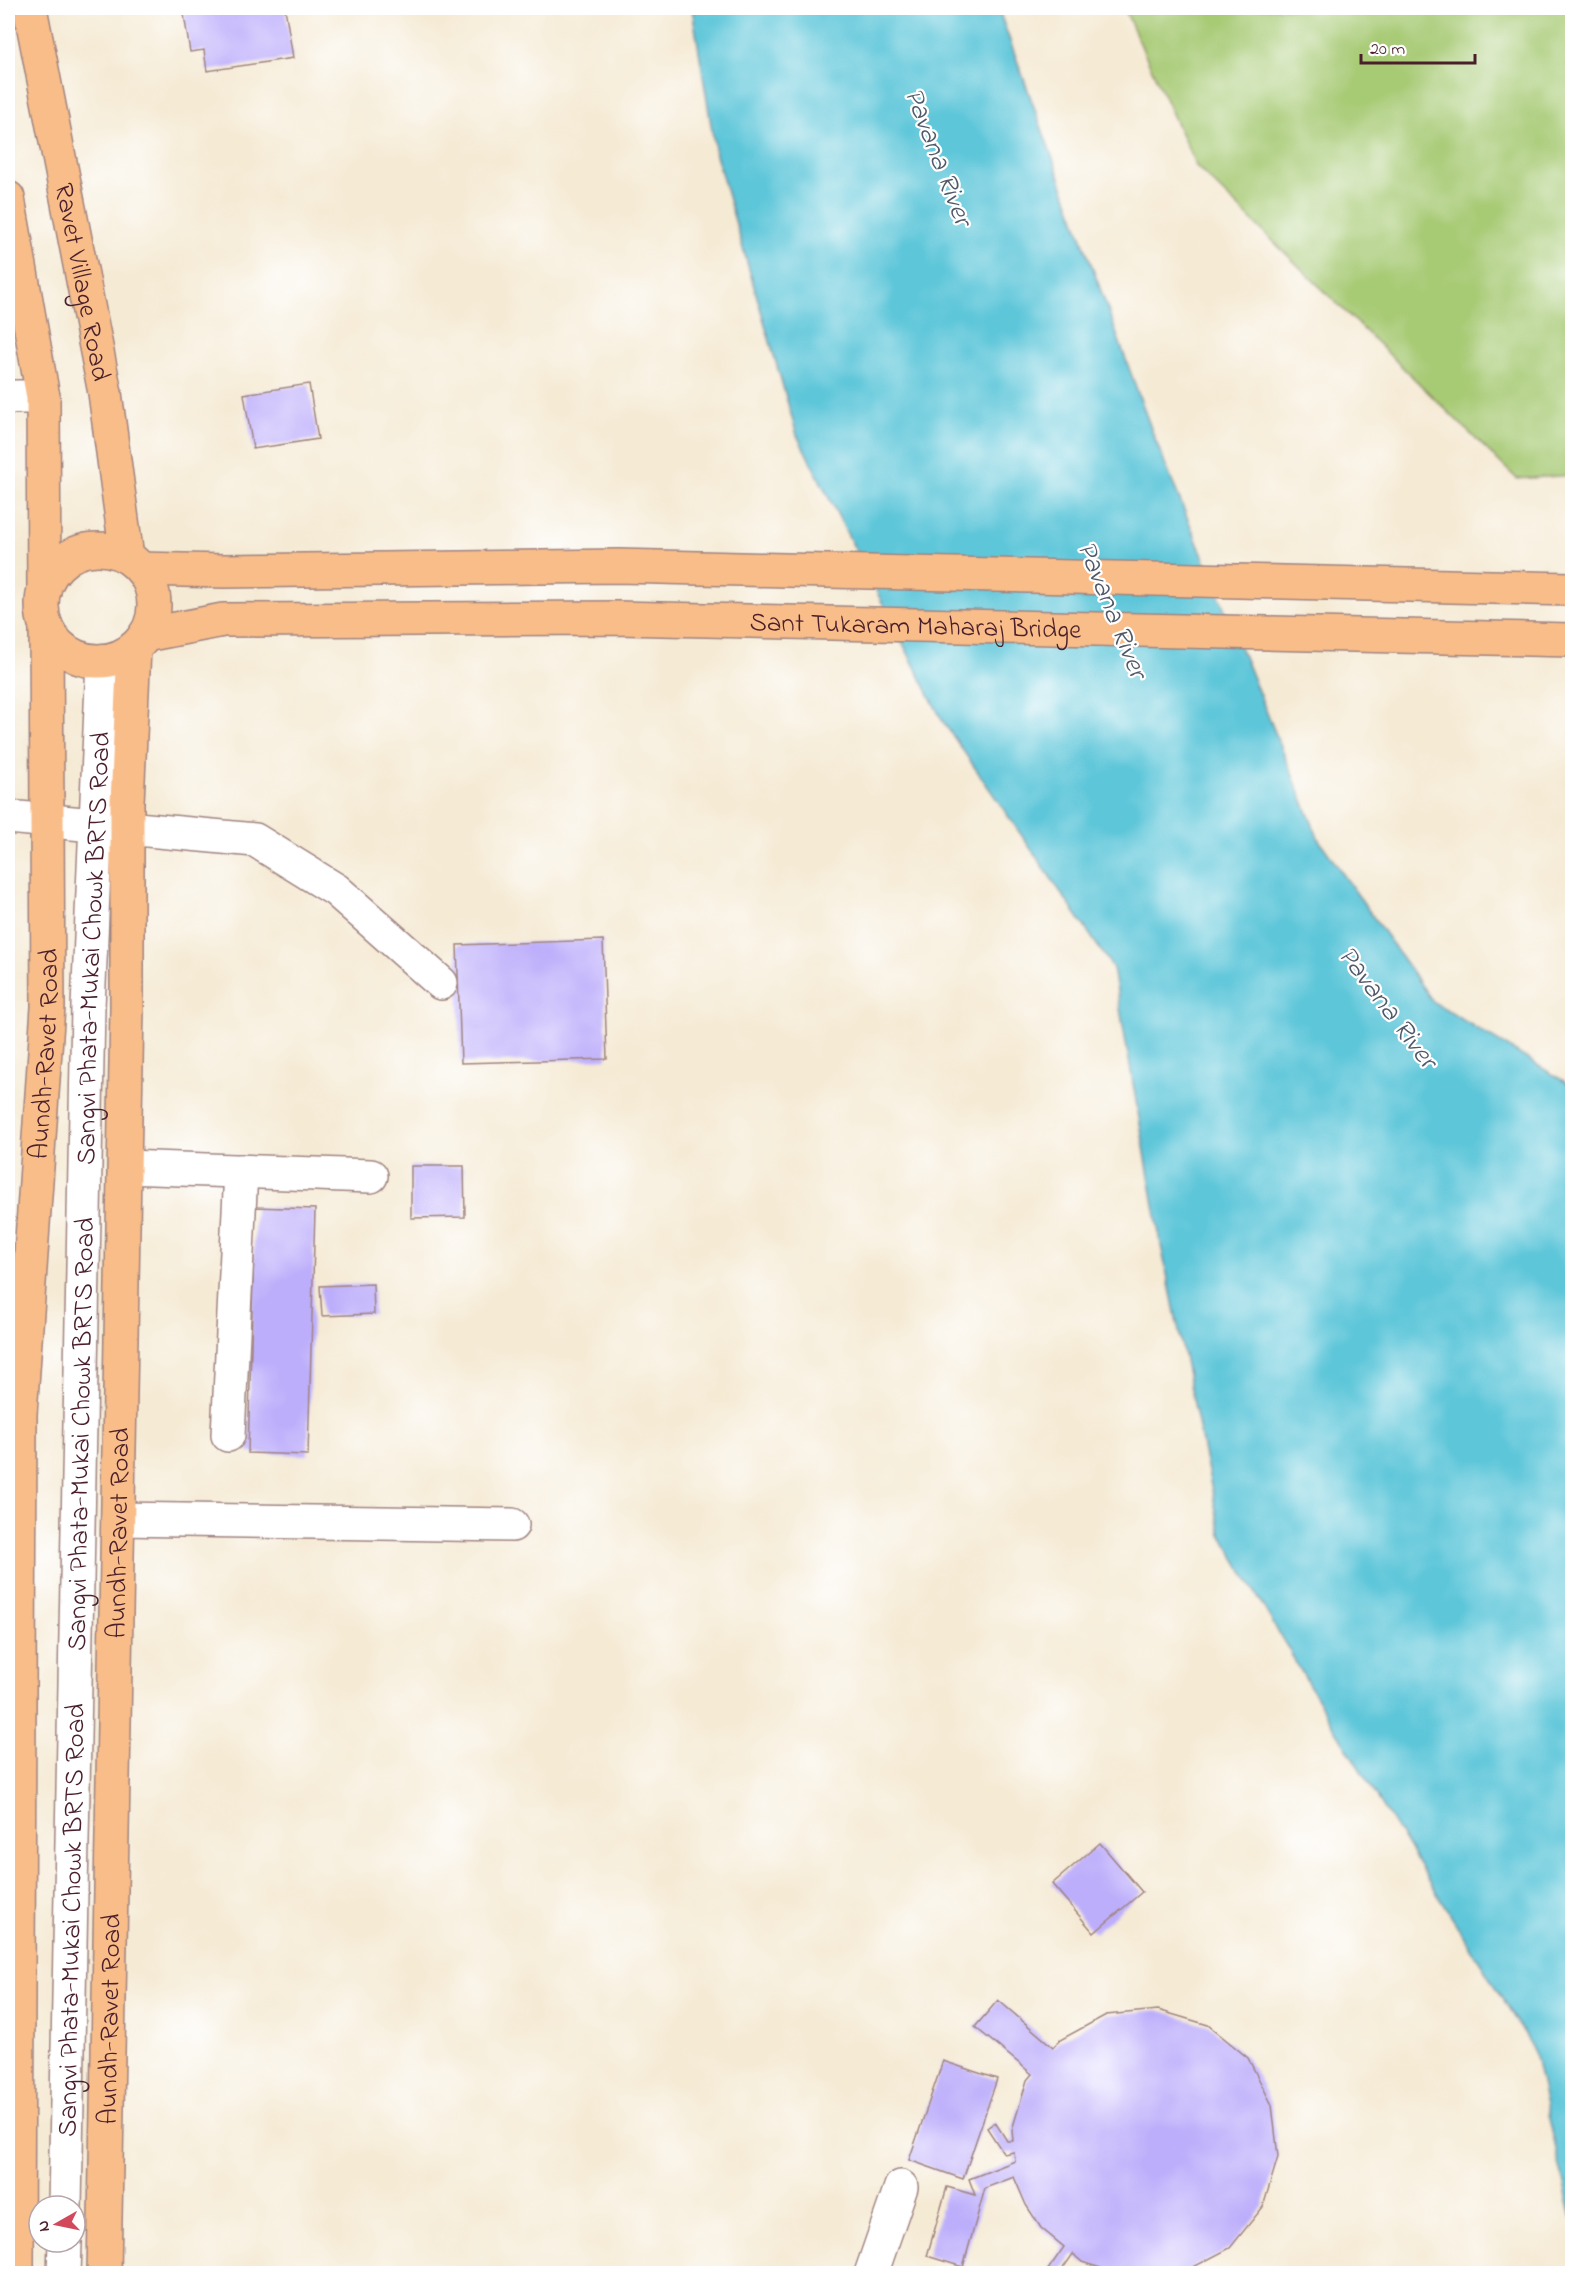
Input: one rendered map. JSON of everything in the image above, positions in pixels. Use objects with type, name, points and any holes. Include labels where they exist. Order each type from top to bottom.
[{"type":"main road","name":"Ravet Village Road","points":[[30,8],[105,393],[134,563]]},
{"type":"main road","points":[[8,198],[14,267],[43,397],[44,591],[42,609],[46,626],[56,641],[69,652],[85,659],[103,661],[119,657],[140,641],[152,618],[154,601],[150,584],[134,563],[112,550],[94,548],[77,552],[62,562],[51,575],[44,591]]},
{"type":"main road","name":"Sant Tukaram Maharaj Bridge","points":[[134,563],[224,571],[618,566],[1572,589]]},
{"type":"main road","name":"Sant Tukaram Maharaj Bridge","points":[[140,641],[223,620],[618,618],[1572,640]]},
{"type":"main road","name":"Aundh-Ravet Road","points":[[17,2274],[14,1413],[48,1007],[46,626]]},
{"type":"main road","name":"Aundh-Ravet Road","points":[[104,2274],[127,1008],[111,827],[140,641]]},
{"type":"street","points":[[8,397],[43,397]]},
{"type":"street","name":"Sangvi Phata-Mukai Chowk BRTS Road","points":[[65,2194],[88,1007],[111,827],[103,661]]},
{"type":"street","points":[[8,817],[255,840],[336,890],[441,984]]},
{"type":"street","points":[[124,1167],[371,1176]]},
{"type":"street","points":[[228,1435],[241,1171]]},
{"type":"street","points":[[118,1519],[512,1525]]},
{"type":"street","points":[[871,2274],[901,2187]]},
{"type":"street","points":[[64,2274],[65,2254]]},
{"type":"green space","points":[[1124,8],[1572,8],[1572,475],[1517,479],[1196,166]]},
{"type":"water","name":"Pavana River","points":[[692,8],[998,8],[1153,434],[1319,840],[1433,1002],[1572,1086],[1572,2219],[1533,2048],[1332,1724],[1221,1534],[1161,1245],[1113,968],[942,720],[797,435],[716,155]]},
{"type":"building","points":[[183,8],[285,8],[293,58],[207,71],[204,50],[190,52]]},
{"type":"building","points":[[309,384],[318,439],[253,449],[244,394]]},
{"type":"building","points":[[603,940],[607,1059],[461,1063],[457,945]]},
{"type":"building","points":[[411,1166],[464,1166],[465,1217],[411,1218]]},
{"type":"building","points":[[255,1207],[315,1209],[308,1455],[248,1453]]},
{"type":"building","points":[[373,1284],[374,1314],[322,1316],[320,1286]]},
{"type":"building","points":[[1100,1843],[1142,1892],[1094,1933],[1052,1884]]},
{"type":"building","points":[[998,2000],[1053,2047],[1060,2040],[1106,2015],[1158,2010],[1208,2025],[1248,2058],[1272,2105],[1278,2157],[1263,2207],[1230,2248],[1184,2272],[1119,2274],[1082,2262],[1073,2254],[1059,2274],[1045,2274],[1064,2247],[1041,2228],[1026,2205],[1014,2177],[985,2188],[963,2267],[927,2256],[947,2187],[975,2195],[969,2179],[1015,2161],[1014,2152],[1004,2154],[987,2128],[995,2122],[1007,2141],[1013,2141],[1012,2130],[1027,2080],[1032,2074],[975,2027]]},
{"type":"building","points":[[943,2061],[997,2079],[963,2179],[909,2160]]}]
